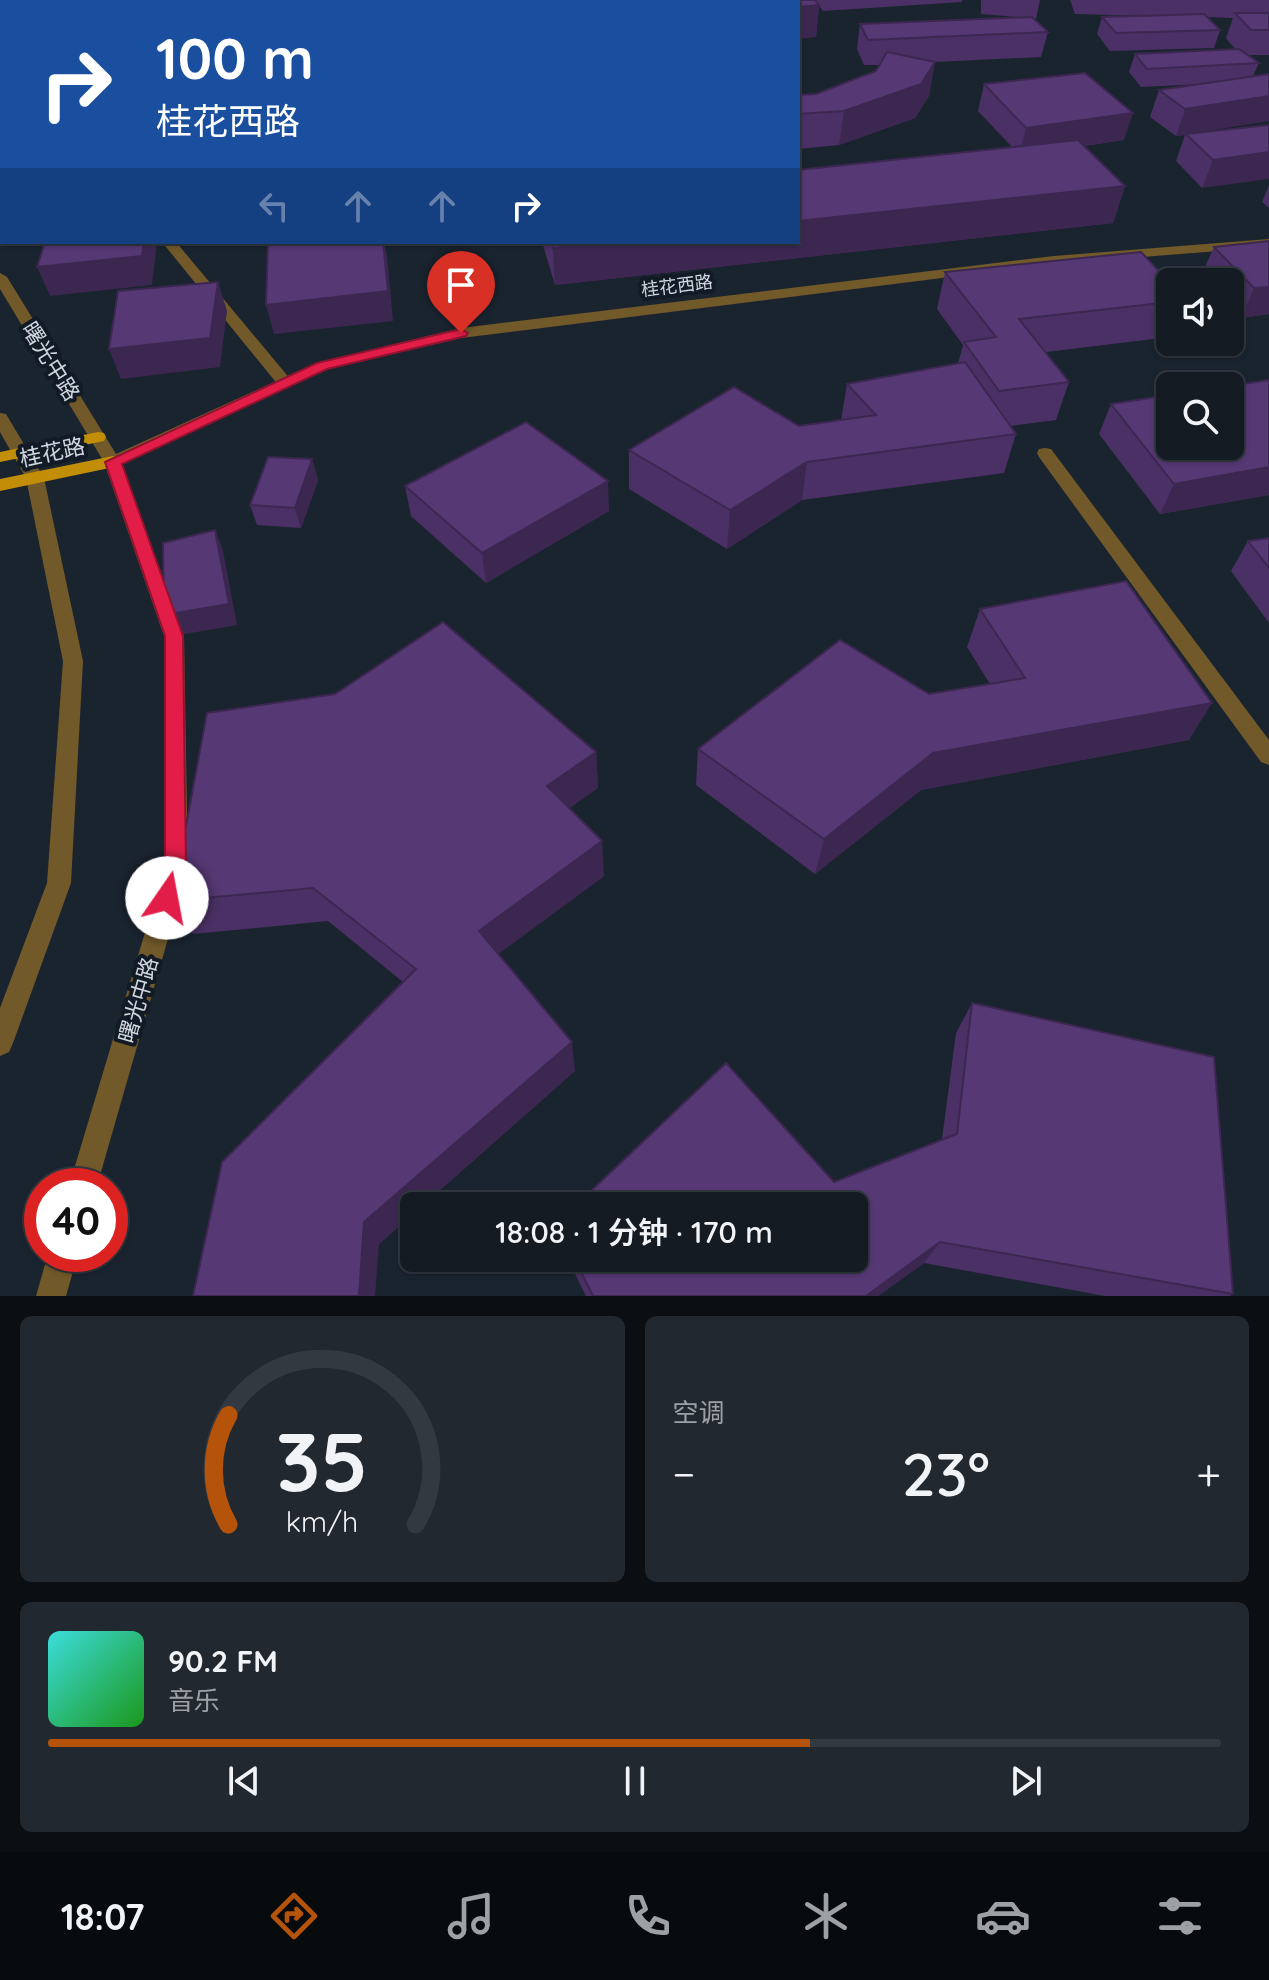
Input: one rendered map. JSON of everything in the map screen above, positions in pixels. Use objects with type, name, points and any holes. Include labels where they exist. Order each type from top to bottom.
[{"type":"main road","name":"桂花路","points":[[10,455],[98,437]]},
{"type":"main road","name":"桂花路","points":[[0,485],[113,462]]},
{"type":"street","name":"桂花西路","points":[[113,462],[322,366],[461,333],[1054,260],[1269,243]]},
{"type":"street","points":[[171,244],[285,383]]},
{"type":"street","name":"曙光中路","points":[[0,277],[113,462],[174,636],[176,869],[88,1168]]},
{"type":"street","points":[[0,418],[10,455],[35,478],[73,661],[59,883],[0,1043]]},
{"type":"street","points":[[1045,453],[1269,756]]},
{"type":"street","points":[[51,1296],[58,1272]]},
{"type":"building","points":[[800,0],[815,0],[819,5],[800,7]]},
{"type":"building","points":[[1235,13],[1269,13],[1269,30],[1251,30]]},
{"type":"building","points":[[1204,14],[1220,30],[1116,33],[1102,17]]},
{"type":"building","points":[[1032,17],[1048,32],[868,40],[860,24]]},
{"type":"building","points":[[1239,49],[1259,63],[1147,69],[1135,54]]},
{"type":"building","points":[[887,52],[935,62],[921,84],[844,111],[800,114],[800,95],[816,94],[876,71]]},
{"type":"building","points":[[1085,73],[1133,113],[1026,128],[984,84]]},
{"type":"building","points":[[1269,74],[1269,96],[1185,109],[1159,90]]},
{"type":"building","points":[[1269,125],[1269,152],[1213,160],[1186,134]]},
{"type":"building","points":[[1078,140],[1125,186],[800,221],[800,170]]},
{"type":"building","points":[[1269,241],[1269,287],[1254,288],[1244,278],[1244,268],[1234,268],[1214,247]]},
{"type":"building","points":[[44,244],[144,244],[142,256],[37,267]]},
{"type":"building","points":[[268,244],[383,244],[388,291],[266,305]]},
{"type":"building","points":[[552,244],[588,244],[553,248]]},
{"type":"building","points":[[1141,252],[1156,268],[1156,304],[1019,319],[1069,382],[999,391],[964,342],[996,337],[945,272]]},
{"type":"building","points":[[218,282],[210,338],[109,349],[118,291]]},
{"type":"building","points":[[965,362],[1016,434],[807,462],[730,510],[629,450],[734,387],[799,426],[876,415],[847,384]]},
{"type":"building","points":[[1269,380],[1269,467],[1174,484],[1111,404],[1156,397],[1156,460],[1244,460],[1244,384]]},
{"type":"building","points":[[526,422],[608,481],[482,553],[405,486]]},
{"type":"building","points":[[268,457],[312,459],[295,508],[250,505]]},
{"type":"building","points":[[215,530],[229,604],[164,615],[163,543]]},
{"type":"building","points":[[1269,538],[1269,568],[1248,541]]},
{"type":"building","points":[[1126,581],[1212,703],[933,753],[824,839],[698,749],[840,640],[929,694],[1025,678],[980,609]]},
{"type":"building","points":[[443,622],[596,752],[547,786],[602,841],[479,931],[572,1042],[364,1222],[359,1296],[193,1296],[222,1162],[416,969],[313,888],[172,901],[207,713],[335,694]]},
{"type":"building","points":[[972,1003],[1214,1057],[1233,1294],[940,1242],[866,1296],[593,1296],[581,1272],[868,1272],[868,1192],[590,1192],[726,1063],[834,1182],[957,1134]]},
{"type":"route","points":[[167,898],[176,869],[174,636],[113,462],[322,366],[461,333]]}]
